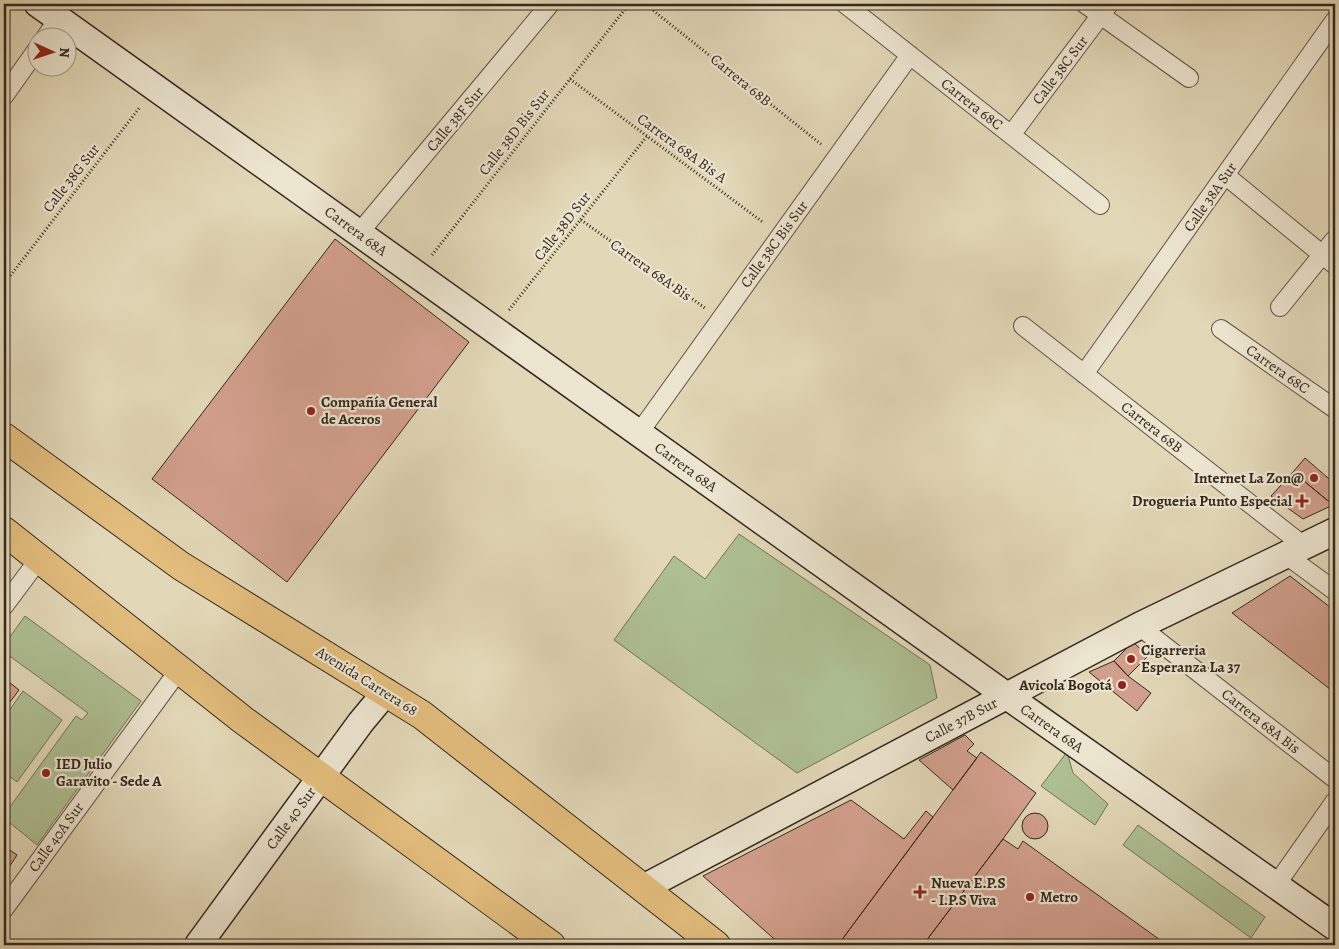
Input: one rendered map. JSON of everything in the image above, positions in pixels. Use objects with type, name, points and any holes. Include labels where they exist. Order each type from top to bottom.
[{"type":"main road","name":"Avenida Carrera 68","points":[[4,437],[181,566],[386,692],[439,728],[716,945]]},
{"type":"main road","points":[[4,531],[179,670],[320,777],[551,945]]},
{"type":"street","name":"Calle 38F Sur","points":[[359,233],[550,4]]},
{"type":"street","name":"Carrera 68C","points":[[845,4],[1100,205]]},
{"type":"street","points":[[1085,4],[1105,9],[1189,78]]},
{"type":"street","name":"Calle 38C Sur","points":[[1012,135],[1105,9]]},
{"type":"street","name":"Carrera 68A","points":[[47,20],[155,87],[1007,696],[1335,927]]},
{"type":"street","name":"Calle 38A Sur","points":[[1084,374],[1335,20]]},
{"type":"street","name":"Calle 38C Bis Sur","points":[[639,433],[910,55]]},
{"type":"street","points":[[4,96],[28,62]]},
{"type":"street","points":[[1225,175],[1329,260]]},
{"type":"street","points":[[1280,307],[1329,260],[1335,239]]},
{"type":"street","name":"Carrera 68B","points":[[1023,326],[1084,374],[1295,550],[1335,591]]},
{"type":"street","name":"Carrera 68C","points":[[1221,329],[1335,409]]},
{"type":"street","name":"Calle 37B Sur","points":[[643,888],[1139,626],[1335,531]]},
{"type":"street","points":[[4,606],[39,559]]},
{"type":"street","name":"Carrera 68A Bis","points":[[1139,626],[1335,779]]},
{"type":"street","name":"Calle 40A Sur","points":[[4,908],[179,670]]},
{"type":"street","name":"Calle 40 Sur","points":[[198,945],[320,777],[386,692]]},
{"type":"street","points":[[1276,885],[1335,801]]},
{"type":"path","name":"Calle 38D Bis Sur","points":[[417,275],[629,4]]},
{"type":"path","name":"Carrera 68B","points":[[645,4],[837,157]]},
{"type":"path","name":"Carrera 68A Bis A","points":[[570,79],[781,235]]},
{"type":"path","name":"Calle 38G Sur","points":[[4,284],[155,87]]},
{"type":"path","name":"Calle 38D Sur","points":[[494,329],[647,136]]},
{"type":"path","name":"Carrera 68A Bis","points":[[581,220],[720,319]]},
{"type":"green space","points":[[739,534],[930,665],[937,698],[797,773],[614,640],[674,556],[705,579]]},
{"type":"green space","name":"IED Julio Garavito - Sede A","points":[[25,616],[141,701],[37,845],[4,818],[4,815],[76,716],[82,720],[88,713],[4,652],[4,645]]},
{"type":"green space","points":[[23,691],[62,720],[17,782],[4,772],[4,718]]},
{"type":"green space","points":[[1067,752],[1073,773],[1108,804],[1095,825],[1041,786]]},
{"type":"green space","points":[[1138,825],[1265,917],[1251,938],[1123,845]]},
{"type":"building","name":"Compañía General de Aceros","points":[[335,239],[469,342],[287,582],[152,479]]},
{"type":"building","name":"Internet La Zon@","points":[[1305,458],[1335,484],[1335,504],[1333,505],[1293,472]]},
{"type":"building","name":"Drogueria Punto Especial","points":[[1293,472],[1333,505],[1303,519],[1271,496]]},
{"type":"building","points":[[1290,576],[1335,611],[1335,693],[1232,613]]},
{"type":"building","name":"Cigarreria Esperanza La 37","points":[[1133,642],[1148,656],[1128,676],[1114,661]]},
{"type":"building","name":"Avicola Bogotá","points":[[1114,661],[1128,676],[1151,693],[1137,711],[1089,672]]},
{"type":"building","points":[[4,678],[19,690],[4,710]]},
{"type":"building","points":[[965,735],[974,744],[967,751],[977,758],[953,790],[919,760]]},
{"type":"building","name":"Nueva E.P.S - I.P.S Viva","points":[[981,752],[1036,793],[1003,839],[923,945],[838,945]]},
{"type":"building","points":[[851,800],[904,839],[926,811],[933,817],[838,945],[781,945],[703,876]]},
{"type":"building","points":[[1035,813],[1044,817],[1048,826],[1044,835],[1035,839],[1026,835],[1022,826],[1026,817]]},
{"type":"building","name":"Metro","points":[[1003,839],[1018,849],[1023,841],[1167,945],[923,945]]},
{"type":"building","points":[[4,846],[17,855],[4,875]]},
{"type":"place","name":"Compañía General de Aceros","points":[[311,411]]},
{"type":"place","name":"Internet La Zon@","points":[[1314,478]]},
{"type":"place","name":"Drogueria Punto Especial","points":[[1302,501]]},
{"type":"place","name":"Cigarreria Esperanza La 37","points":[[1131,659]]},
{"type":"place","name":"Avicola Bogotá","points":[[1122,685]]},
{"type":"place","name":"IED Julio Garavito - Sede A","points":[[46,773]]},
{"type":"place","name":"Nueva E.P.S - I.P.S Viva","points":[[920,892]]},
{"type":"place","name":"Metro","points":[[1030,897]]}]
